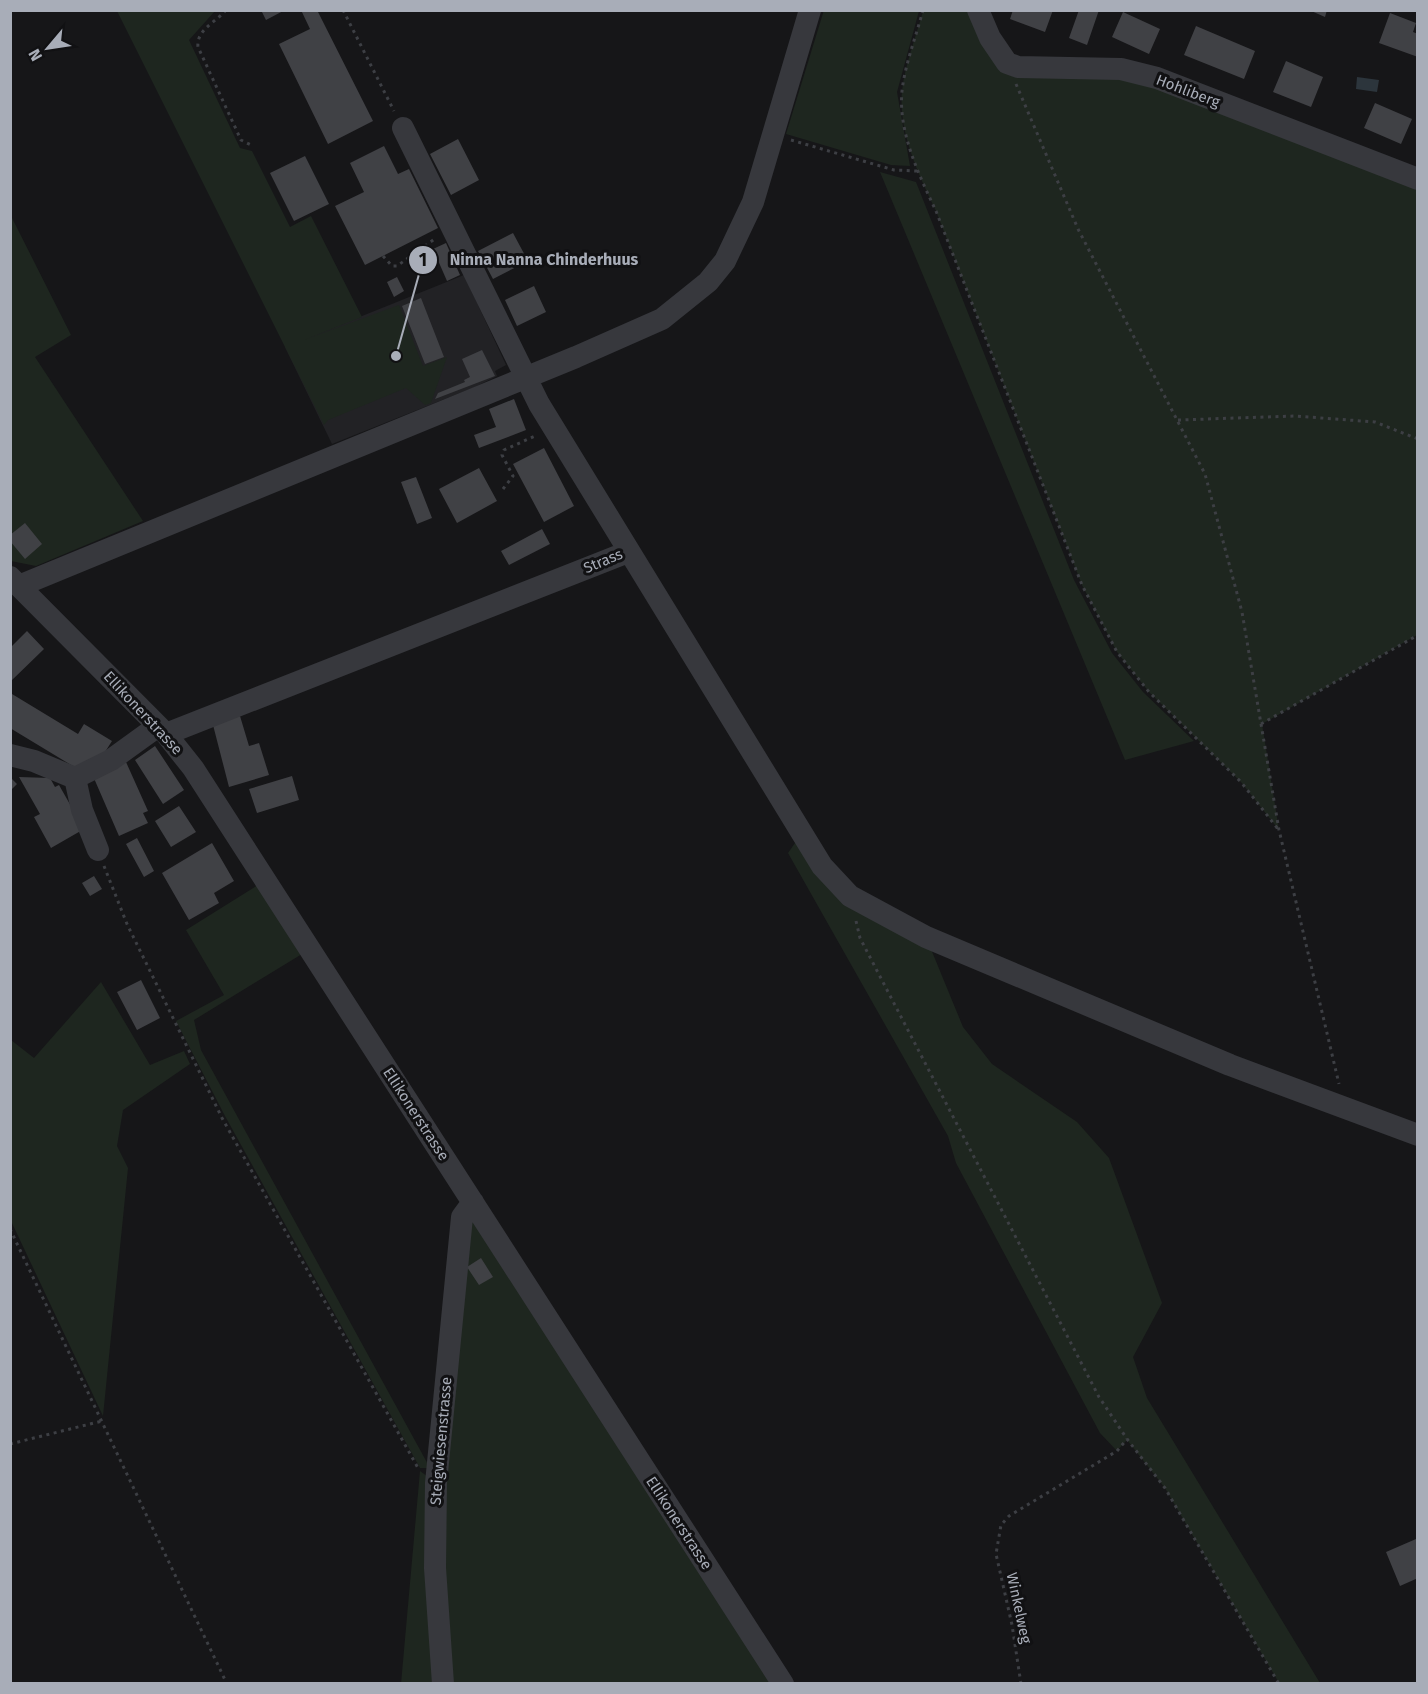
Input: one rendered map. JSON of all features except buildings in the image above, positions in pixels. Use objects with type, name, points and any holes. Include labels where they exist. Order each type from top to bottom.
[{"type":"street","points":[[15,582],[527,377],[662,319],[708,282],[736,242],[753,202],[810,10]]},
{"type":"street","points":[[978,10],[990,38],[1007,63]]},
{"type":"street","name":"Hohliberg","points":[[1007,63],[1018,67],[1121,69],[1157,78],[1418,180]]},
{"type":"street","name":"Strass","points":[[75,778],[163,730],[628,552],[554,428],[403,128]]},
{"type":"street","points":[[628,552],[822,866],[850,896],[926,937],[1230,1065],[1418,1135]]},
{"type":"street","name":"Ellikonerstrasse","points":[[15,582],[163,730],[225,815],[782,1683]]},
{"type":"street","points":[[10,741],[34,761]]},
{"type":"street","points":[[10,755],[34,761],[75,778],[82,810],[98,850]]},
{"type":"street","name":"Steigwiesenstrasse","points":[[443,1683],[435,1568],[436,1483],[462,1217],[472,1202]]},
{"type":"path","points":[[226,10],[201,33],[197,40],[198,47],[241,140],[251,145]]},
{"type":"path","points":[[343,10],[403,128]]},
{"type":"path","points":[[923,10],[902,93],[905,127],[917,171],[936,211],[1082,585],[1117,652],[1149,692],[1241,782],[1279,830]]},
{"type":"path","points":[[1007,63],[1078,229],[1204,474],[1242,612],[1279,830],[1340,1090],[1336,1104]]},
{"type":"path","points":[[774,135],[894,170],[917,171]]},
{"type":"path","points":[[383,256],[392,266],[397,267],[452,226]]},
{"type":"path","points":[[1178,420],[1295,416],[1375,422],[1418,439]]},
{"type":"path","points":[[503,489],[513,476],[502,455],[504,450],[554,428]]},
{"type":"path","points":[[1261,724],[1418,635]]},
{"type":"path","points":[[98,850],[127,924],[222,1118],[411,1458],[420,1471],[436,1483]]},
{"type":"path","points":[[850,896],[860,938],[1100,1397],[1126,1439],[1165,1488],[1279,1683]]},
{"type":"path","points":[[10,1229],[227,1683]]},
{"type":"path","points":[[10,1444],[102,1421]]},
{"type":"path","name":"Winkelweg","points":[[1021,1683],[1012,1625],[996,1554],[1000,1525],[1010,1516],[1117,1451],[1126,1439]]},
{"type":"shaded area","points":[[824,10],[919,11],[897,92],[910,166],[891,165],[786,134]]},
{"type":"shaded area","points":[[117,11],[215,11],[189,40],[240,148],[252,151],[290,227],[311,216],[362,317],[304,340],[399,305],[423,366],[447,357],[431,403],[425,405],[406,388],[328,420],[324,425]]},
{"type":"shaded area","points":[[923,11],[978,11],[1007,63],[1121,69],[1417,179],[1417,635],[1262,724],[1279,830],[1241,782],[1149,692],[1117,652],[1082,585],[936,211],[911,153],[903,122],[902,91],[908,61]]},
{"type":"shaded area","points":[[1357,77],[1379,80],[1377,92],[1356,89]]},
{"type":"shaded area","points":[[880,172],[916,182],[1074,580],[1112,653],[1143,692],[1194,741],[1125,760]]},
{"type":"shaded area","points":[[10,214],[71,335],[35,357],[143,521],[36,566],[11,561]]},
{"type":"shaded area","points":[[464,275],[506,365],[495,371],[497,376],[475,387],[332,444],[285,347]]},
{"type":"shaded area","points":[[802,833],[822,866],[926,937],[963,1027],[992,1064],[1077,1122],[1109,1158],[1162,1303],[1133,1357],[1147,1398],[1320,1683],[1279,1683],[1165,1488],[1127,1440],[1117,1451],[1100,1433],[956,1163],[948,1136],[788,853]]},
{"type":"shaded area","points":[[258,885],[302,954],[194,1020],[201,1050],[430,1468],[420,1468],[225,1116],[176,1021],[224,995],[186,930]]},
{"type":"shaded area","points":[[101,982],[150,1065],[184,1051],[190,1064],[123,1110],[117,1146],[128,1168],[103,1416],[11,1221],[11,1040],[34,1058]]},
{"type":"shaded area","points":[[473,1202],[783,1683],[401,1684],[420,1471],[435,1482]]},
{"type":"place","name":"Ninna Nanna Chinderhuus","points":[[396,356]]}]
